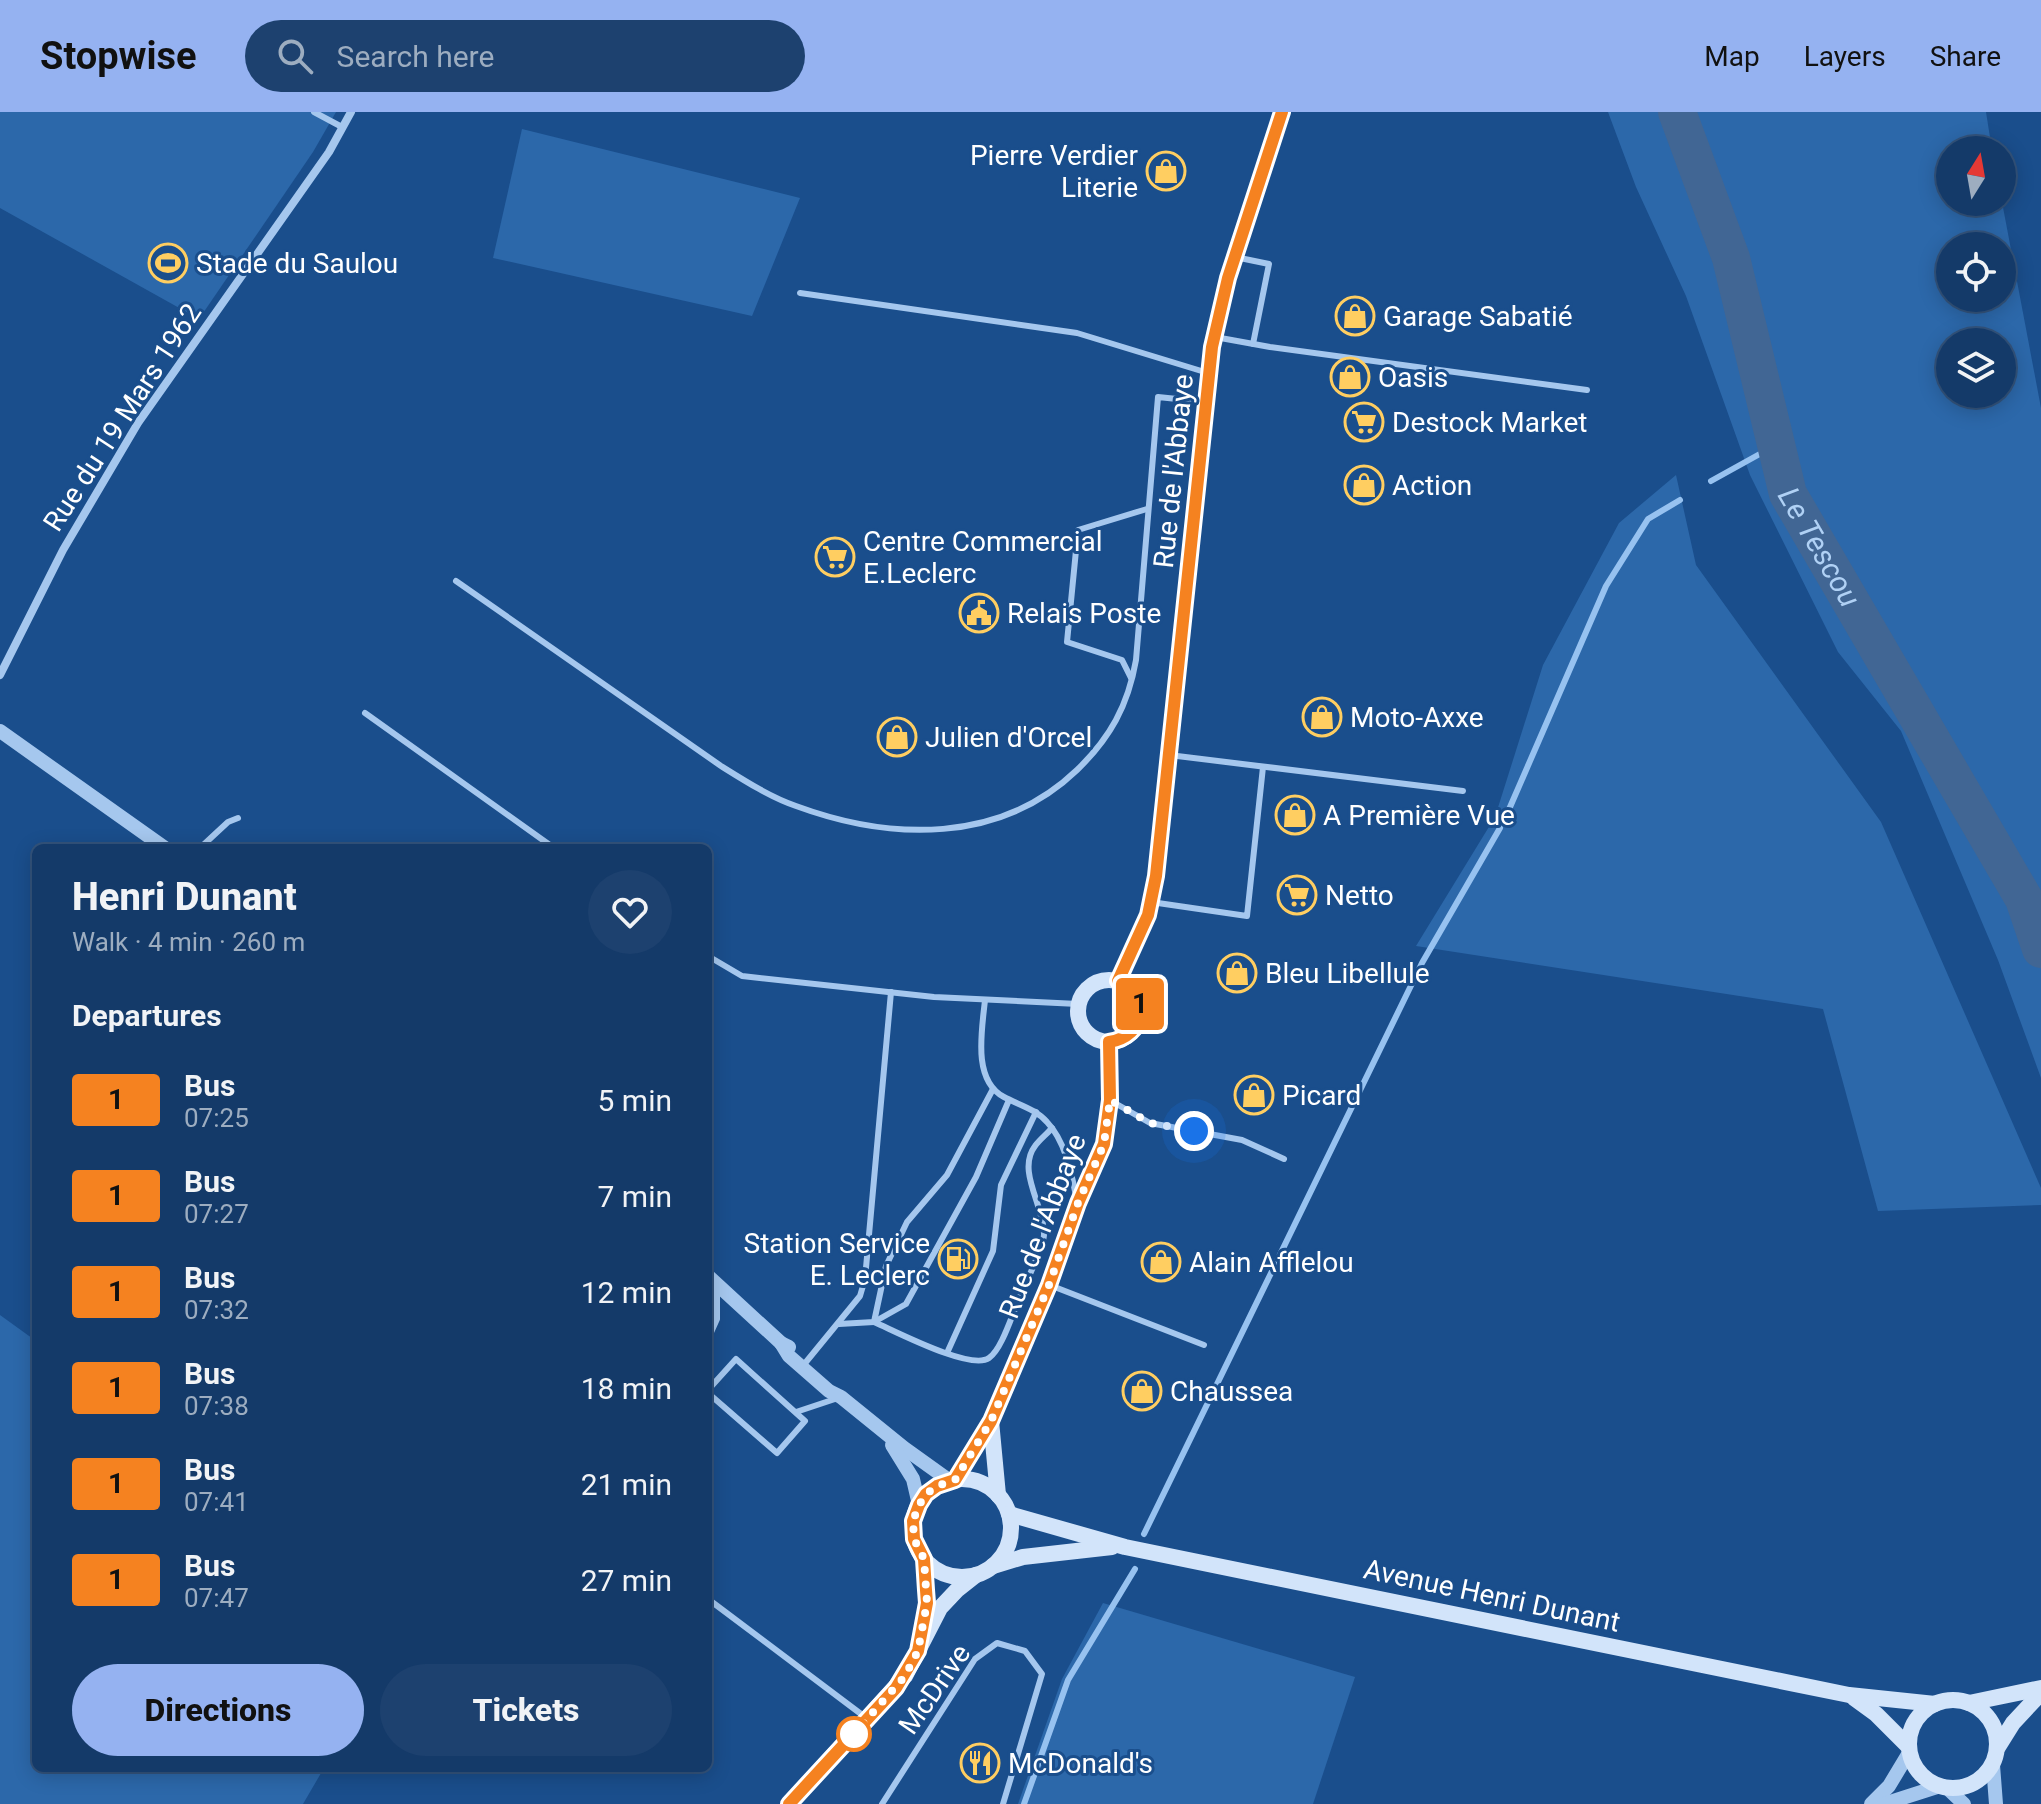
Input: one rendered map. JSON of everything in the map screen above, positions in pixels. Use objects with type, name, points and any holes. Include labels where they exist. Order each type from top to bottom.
[{"type":"main road","name":"Rue de l'Abbaye","points":[[1118,981],[1151,902],[1215,337],[1235,257],[1282,112]]},
{"type":"main road","points":[[1109,979],[1118,981],[1126,984],[1137,997],[1138,1022],[1127,1036],[1109,1042],[1100,1041],[1085,1031],[1080,1023],[1078,1004],[1086,989],[1093,984],[1109,979]]},
{"type":"main road","name":"Rue de l'Abbaye","points":[[952,1480],[991,1421],[1104,1144],[1110,1100],[1109,1042]]},
{"type":"main road","name":"Rue de l'Abbaye","points":[[991,1421],[998,1495]]},
{"type":"main road","points":[[789,1804],[905,1676],[918,1651],[940,1608],[957,1590],[993,1566],[1003,1555],[1009,1542],[1009,1514],[998,1495],[985,1485],[971,1480],[952,1480],[926,1494],[913,1521],[914,1539],[924,1559],[927,1603],[918,1651]]},
{"type":"main road","name":"Avenue Henri Dunant","points":[[1009,1514],[1125,1547],[1849,1695],[1935,1704]]},
{"type":"main road","name":"Avenue Henri Dunant","points":[[993,1566],[1023,1557],[1125,1547]]},
{"type":"main road","points":[[924,1559],[948,1575],[977,1575]]},
{"type":"main road","points":[[1969,1703],[2041,1691]]},
{"type":"main road","points":[[1998,1747],[1995,1728],[1985,1713],[1969,1703],[1954,1700],[1935,1704],[1918,1717],[1909,1749],[1915,1766],[1926,1778],[1943,1787],[1961,1788],[1974,1784],[1993,1765],[1998,1747],[2013,1723],[2041,1691]]},
{"type":"main road","name":"Avenue Henri Dunant","points":[[1849,1695],[1876,1714],[1909,1749]]},
{"type":"street","name":"Rue du 19 Mars 1962","points":[[0,675],[63,550],[138,423],[329,152],[351,112]]},
{"type":"street","points":[[0,731],[159,844]]},
{"type":"street","points":[[712,1280],[781,1343],[794,1350],[834,1385],[841,1397]]},
{"type":"street","points":[[781,1343],[789,1356],[829,1391],[952,1480]]},
{"type":"street","points":[[876,1427],[909,1469],[919,1505]]},
{"type":"street","points":[[1871,1804],[1889,1786],[1909,1749]]},
{"type":"street","points":[[1993,1765],[1996,1804]]},
{"type":"street","points":[[1884,1804],[1943,1787],[1964,1804]]},
{"type":"lane","points":[[314,112],[342,127]]},
{"type":"lane","points":[[1235,257],[1269,264],[1253,344]]},
{"type":"lane","points":[[800,293],[1077,333],[1209,374]]},
{"type":"lane","points":[[1215,337],[1587,390]]},
{"type":"lane","points":[[456,581],[750,784],[793,806],[860,825],[950,830],[998,820],[1057,789],[1101,747],[1128,696],[1132,682],[1158,397],[1206,402]]},
{"type":"lane","points":[[1132,682],[1122,660],[1067,642],[1068,628],[1078,530],[1147,509]]},
{"type":"lane","points":[[365,713],[548,844]]},
{"type":"lane","points":[[1169,755],[1463,791]]},
{"type":"lane","points":[[1151,902],[1247,916],[1263,767]]},
{"type":"lane","points":[[204,844],[228,822],[238,818]]},
{"type":"lane","points":[[712,958],[742,976],[985,1000],[1078,1004]]},
{"type":"lane","points":[[806,1362],[860,1296],[865,1279],[891,992]]},
{"type":"lane","points":[[985,1000],[982,1062],[993,1089],[1036,1112],[1052,1128],[1069,1162],[1078,1203]]},
{"type":"lane","points":[[874,1322],[886,1266],[907,1222],[947,1175],[993,1089]]},
{"type":"lane","points":[[839,1324],[874,1322],[906,1304],[976,1177],[1009,1100]]},
{"type":"lane","points":[[1110,1100],[1150,1123],[1242,1140],[1284,1159]]},
{"type":"lane","points":[[947,1353],[993,1251],[1001,1185],[1036,1112]]},
{"type":"lane","points":[[874,1322],[947,1353],[979,1362],[991,1357],[1004,1334],[1044,1237],[1040,1206],[1029,1176],[1029,1159],[1034,1147],[1052,1128]]},
{"type":"lane","points":[[712,1280],[717,1319],[712,1330]]},
{"type":"lane","points":[[1049,1285],[1204,1345]]},
{"type":"lane","points":[[712,1387],[736,1359],[805,1421],[777,1453],[712,1396]]},
{"type":"lane","points":[[796,1412],[841,1397]]},
{"type":"lane","points":[[712,1602],[868,1719]]},
{"type":"lane","name":"McDrive","points":[[882,1804],[975,1659],[997,1643],[1025,1651],[1042,1674],[1003,1804]]},
{"type":"shaded area","name":"Stade du Saulou","points":[[0,112],[336,112],[313,152],[199,319],[0,208]]},
{"type":"shaded area","points":[[1608,112],[1986,112],[1990,136],[1936,136],[1936,216],[2005,216],[2008,232],[1936,232],[1936,312],[2016,312],[2016,276],[2041,408],[2041,1078],[1998,960],[1901,731],[1838,652],[1750,475],[1686,296],[1636,187]]},
{"type":"shaded area","points":[[522,129],[800,198],[752,316],[493,258]]},
{"type":"shaded area","points":[[1676,475],[1696,565],[1881,822],[2041,1188],[2041,1205],[1878,1211],[1823,1009],[1416,946],[1495,817],[1543,665],[1619,523]]},
{"type":"shaded area","points":[[0,1315],[32,1338],[32,1772],[322,1772],[303,1804],[0,1804]]},
{"type":"shaded area","points":[[1103,1603],[1355,1677],[1313,1804],[1018,1804],[1062,1679]]},
{"type":"waterway","name":"Le Tescou","points":[[1677,112],[1731,258],[1788,494],[2024,899],[2041,949]]},
{"type":"waterway","points":[[1711,481],[1776,445]]},
{"type":"waterway","points":[[1507,814],[1606,586],[1648,519],[1680,500]]},
{"type":"waterway","points":[[1144,1534],[1422,963],[1500,828]]},
{"type":"waterway","points":[[1024,1804],[1068,1680],[1135,1569]]},
{"type":"bus line","name":"1","points":[[789,1804],[896,1688],[918,1651],[927,1603],[924,1559],[914,1539],[913,1521],[926,1494],[937,1486],[955,1480],[991,1421],[1104,1144],[1110,1100],[1109,1042],[1127,1036],[1138,1022],[1140,1013],[1137,997],[1126,984],[1118,981],[1148,915],[1156,876],[1212,347],[1228,278],[1282,112]]},
{"type":"place","name":"Pierre Verdier Literie","points":[[1166,171]]},
{"type":"place","name":"Stade du Saulou","points":[[168,263]]},
{"type":"place","name":"Garage Sabatié","points":[[1355,316]]},
{"type":"place","name":"Oasis","points":[[1350,377]]},
{"type":"place","name":"Destock Market","points":[[1364,422]]},
{"type":"place","name":"Action","points":[[1364,485]]},
{"type":"place","name":"Centre Commercial E.Leclerc","points":[[835,557]]},
{"type":"place","name":"Relais Poste","points":[[979,613]]},
{"type":"place","name":"Moto-Axxe","points":[[1322,717]]},
{"type":"place","name":"Julien d'Orcel","points":[[897,737]]},
{"type":"place","name":"A Première Vue","points":[[1295,815]]},
{"type":"place","name":"Netto","points":[[1297,895]]},
{"type":"place","name":"Bleu Libellule","points":[[1237,973]]},
{"type":"place","name":"Picard","points":[[1254,1095]]},
{"type":"place","name":"Station Service E. Leclerc","points":[[958,1259]]},
{"type":"place","name":"Alain Afflelou","points":[[1161,1262]]},
{"type":"place","name":"Chaussea","points":[[1142,1391]]},
{"type":"place","name":"McDonald's","points":[[980,1763]]},
{"type":"route","points":[[854,1734],[905,1676],[918,1651],[927,1603],[924,1559],[914,1539],[913,1521],[926,1494],[937,1486],[955,1480],[991,1421],[1104,1144],[1110,1100],[1150,1123],[1194,1131]]}]
